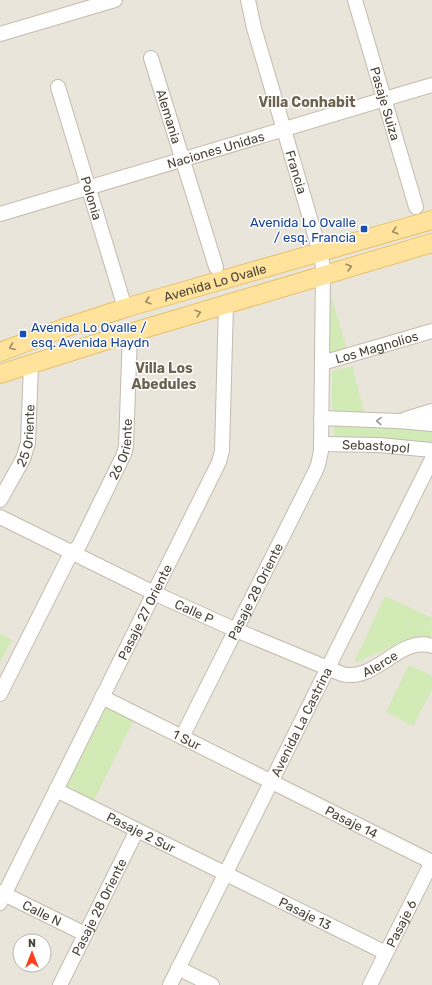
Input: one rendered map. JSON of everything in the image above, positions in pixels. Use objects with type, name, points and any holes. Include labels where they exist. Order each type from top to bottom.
[{"type":"main road","name":"Avenida Lo Ovalle","points":[[0,352],[64,328],[125,308],[432,220]]},
{"type":"main road","name":"Avenida Lo Ovalle","points":[[0,374],[130,333],[432,243]]},
{"type":"street","points":[[0,34],[94,3],[115,0]]},
{"type":"street","name":"Francia","points":[[248,0],[254,28],[320,252],[324,275],[321,444]]},
{"type":"street","name":"Pasaje Suiza","points":[[355,0],[416,207]]},
{"type":"street","name":"Alemania","points":[[151,58],[216,267]]},
{"type":"street","name":"Naciones Unidas","points":[[0,214],[432,85]]},
{"type":"street","name":"Polonia","points":[[58,88],[125,308]]},
{"type":"street","name":"Pasaje 27 Oriente","points":[[1,896],[56,790],[221,457],[226,304]]},
{"type":"street","name":"Los Magnolios","points":[[322,363],[432,331]]},
{"type":"street","name":"26 Oriente","points":[[0,694],[70,553],[79,546],[125,450],[130,333]]},
{"type":"street","name":"25 Oriente","points":[[0,500],[23,459],[28,443],[31,364]]},
{"type":"street","points":[[398,421],[432,411]]},
{"type":"street","name":"Sebastopol","points":[[321,418],[432,424]]},
{"type":"street","name":"Sebastopol","points":[[321,444],[379,445],[432,450]]},
{"type":"street","name":"Pasaje 28 Oriente","points":[[182,737],[318,465],[321,444]]},
{"type":"street","name":"Avenida La Castrina","points":[[170,985],[432,459]]},
{"type":"street","name":"Calle P","points":[[0,517],[154,594],[236,630],[328,667]]},
{"type":"street","name":"Alerce","points":[[328,667],[348,676],[358,675],[411,646],[424,644],[432,646]]},
{"type":"street","name":"1 Sur","points":[[102,697],[271,781]]},
{"type":"street","name":"Pasaje 14","points":[[271,781],[432,862]]},
{"type":"street","name":"Pasaje 2 Sur","points":[[56,790],[225,873]]},
{"type":"street","name":"Pasaje 28 Oriente","points":[[60,985],[137,830]]},
{"type":"street","name":"Pasaje 6","points":[[370,985],[432,862]]},
{"type":"street","name":"Pasaje 13","points":[[225,873],[386,953]]},
{"type":"street","name":"Calle N","points":[[1,896],[85,934]]},
{"type":"street","points":[[178,968],[212,985]]},
{"type":"shaded area","points":[[0,0],[432,0],[432,985],[0,985]]},
{"type":"green space","points":[[331,295],[347,350],[329,354]]},
{"type":"green space","points":[[352,366],[365,415],[332,413],[332,371]]},
{"type":"green space","points":[[334,425],[376,425],[432,431],[432,445],[334,438]]},
{"type":"green space","points":[[385,596],[432,618],[431,642],[417,636],[354,663]]},
{"type":"green space","points":[[0,634],[12,640],[0,662]]},
{"type":"green space","points":[[409,665],[432,676],[432,689],[413,726],[386,712]]},
{"type":"green space","points":[[106,708],[133,721],[94,800],[67,786]]},
{"type":"place","name":"Avenida Lo Ovalle / esq. Francia","points":[[364,229]]},
{"type":"place","name":"Avenida Lo Ovalle / esq. Avenida Haydn","points":[[23,334]]},
{"type":"district","name":"Villa Conhabit","points":[[307,102]]},
{"type":"district","name":"Villa Los Abedules","points":[[164,376]]}]
